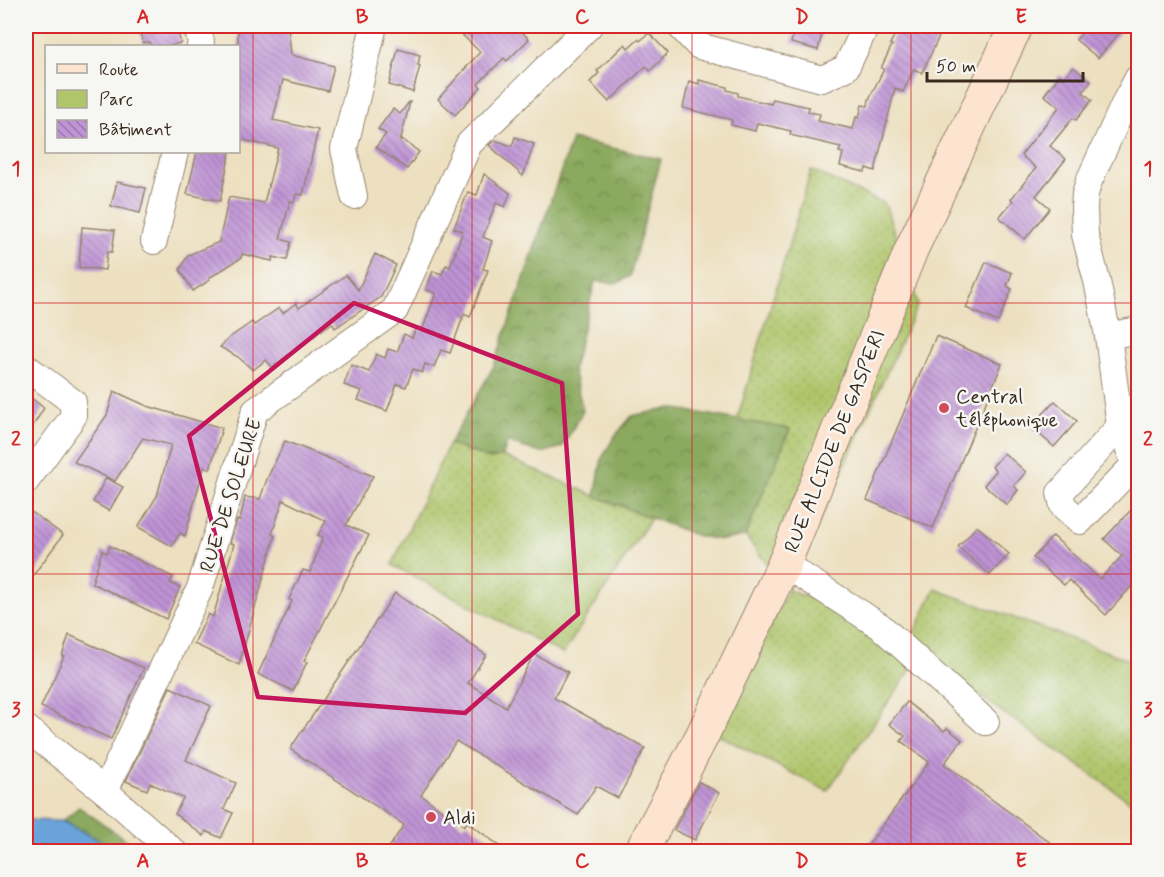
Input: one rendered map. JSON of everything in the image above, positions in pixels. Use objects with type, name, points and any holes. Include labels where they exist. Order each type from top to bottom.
[{"type":"main road","name":"RUE ALCIDE DE GASPERI","points":[[641,852],[702,736],[784,564],[912,248],[1016,26]]},
{"type":"street","points":[[196,26],[200,45]]},
{"type":"street","points":[[354,196],[344,149],[374,26]]},
{"type":"street","points":[[680,26],[699,46],[822,79],[846,68],[866,26]]},
{"type":"street","name":"RUE DE SOLEURE","points":[[105,791],[200,588],[255,411],[394,310],[469,144],[583,27]]},
{"type":"street","points":[[1120,426],[1060,493],[1063,506],[1080,521],[1137,465],[1120,426],[1108,336],[1085,235],[1084,208],[1085,194],[1138,78]]},
{"type":"street","points":[[154,241],[175,153]]},
{"type":"street","points":[[1108,336],[1138,330]]},
{"type":"street","points":[[26,367],[73,402],[73,417],[26,481]]},
{"type":"street","points":[[784,564],[880,626],[986,722]]},
{"type":"street","points":[[26,728],[105,791],[174,852]]},
{"type":"highlighted area","points":[[354,303],[562,383],[578,614],[465,713],[258,697],[189,436]]},
{"type":"green space","points":[[572,139],[661,159],[630,276],[618,283],[595,281],[573,369],[583,411],[562,447],[541,453],[507,442],[503,456],[490,459],[449,444],[493,368]]},
{"type":"green space","points":[[811,170],[885,204],[918,304],[788,590],[745,536],[790,429],[737,420]]},
{"type":"green space","points":[[671,408],[790,429],[745,536],[722,540],[698,536],[595,496],[602,458],[615,436],[632,416]]},
{"type":"green space","points":[[449,444],[490,459],[503,456],[651,518],[563,654],[392,565]]},
{"type":"green space","points":[[935,589],[1138,663],[1138,807],[921,655],[827,791],[718,735],[788,590],[912,637]]},
{"type":"green space","points":[[79,807],[142,851],[120,851],[62,821]]},
{"type":"water","points":[[26,820],[62,821],[120,851],[26,851]]},
{"type":"building","points":[[138,26],[181,26],[182,31],[178,33],[181,43],[150,45],[149,42],[143,43]]},
{"type":"building","points":[[238,26],[288,26],[291,55],[334,66],[328,91],[283,80],[273,120],[318,130],[303,195],[296,194],[294,202],[290,201],[280,239],[291,242],[287,260],[273,257],[272,261],[242,254],[241,258],[193,291],[180,270],[188,255],[219,242],[229,197],[264,203],[278,148],[240,139],[240,45],[238,45]]},
{"type":"building","points":[[453,26],[516,26],[529,39],[507,61],[504,58],[478,84],[481,87],[455,115],[438,99],[480,52]]},
{"type":"building","points":[[796,26],[824,26],[818,50],[791,43]]},
{"type":"building","points":[[899,26],[944,26],[922,73],[914,69],[903,92],[895,88],[875,171],[866,168],[865,172],[840,166],[843,153],[839,152],[841,147],[790,135],[791,131],[757,123],[755,131],[731,125],[732,120],[683,108],[689,81],[699,84],[699,80],[727,87],[727,90],[738,93],[738,96],[771,104],[773,99],[809,107],[808,112],[820,114],[818,121],[853,129],[862,105],[868,106],[869,99],[884,69],[881,68],[892,45],[890,44]]},
{"type":"building","points":[[1088,26],[1125,26],[1098,58],[1076,40]]},
{"type":"building","points":[[649,33],[668,53],[650,71],[646,66],[609,102],[590,82],[599,73],[597,71],[625,44],[628,48]]},
{"type":"building","points":[[398,49],[420,55],[418,65],[420,66],[413,92],[389,85]]},
{"type":"building","points":[[1073,67],[1091,81],[1083,92],[1092,100],[1076,120],[1073,118],[1050,146],[1066,159],[1036,196],[1050,208],[1025,239],[999,217],[1036,168],[1021,155],[1059,107],[1044,95],[1060,75],[1064,78]]},
{"type":"building","points":[[409,102],[400,142],[402,139],[419,152],[407,169],[376,147],[386,134],[378,129],[393,109],[400,114]]},
{"type":"building","points":[[515,137],[534,144],[523,176],[489,145],[495,140],[512,146]]},
{"type":"building","points":[[197,153],[230,153],[220,201],[187,194]]},
{"type":"building","points":[[484,174],[510,193],[505,207],[496,203],[483,237],[492,241],[483,269],[488,270],[470,317],[464,314],[450,353],[441,350],[434,367],[425,364],[422,373],[413,369],[406,387],[397,384],[387,411],[358,400],[362,391],[344,385],[351,365],[369,372],[376,354],[385,358],[388,349],[397,352],[404,334],[412,338],[416,328],[422,331],[436,293],[426,290],[433,271],[442,274],[446,265],[450,267],[463,231],[454,228],[468,192],[477,195]]},
{"type":"building","points":[[117,182],[146,188],[140,213],[111,206]]},
{"type":"building","points":[[82,227],[115,230],[112,252],[107,252],[105,270],[79,267]]},
{"type":"building","points":[[375,254],[396,265],[381,297],[335,328],[332,323],[272,367],[266,360],[253,370],[238,357],[220,347],[252,322],[254,325],[279,308],[283,313],[296,303],[299,308],[346,275],[358,290]]},
{"type":"building","points":[[986,262],[1012,273],[1007,286],[1012,289],[998,322],[966,308]]},
{"type":"building","name":"Central téléphonique","points":[[936,336],[1002,364],[933,528],[867,500]]},
{"type":"building","points":[[114,391],[147,406],[222,428],[210,469],[204,467],[185,536],[180,533],[172,546],[138,527],[157,496],[171,445],[143,438],[115,481],[74,462],[107,415]]},
{"type":"building","points":[[26,394],[44,408],[26,437]]},
{"type":"building","points":[[1055,401],[1077,421],[1054,447],[1031,427]]},
{"type":"building","points":[[285,441],[373,476],[346,525],[369,535],[304,661],[307,662],[293,691],[258,674],[292,601],[289,599],[303,570],[310,572],[323,537],[318,535],[326,521],[283,500],[272,534],[275,536],[239,665],[194,644],[208,614],[213,617],[234,544],[230,543],[237,520],[240,520],[245,497],[260,499]]},
{"type":"building","points":[[1004,453],[1026,472],[1014,486],[1018,490],[1007,505],[984,485],[996,471],[992,467]]},
{"type":"building","points":[[106,478],[123,487],[109,511],[93,502]]},
{"type":"building","points":[[26,508],[63,535],[26,585]]},
{"type":"building","points":[[1130,511],[1138,519],[1138,579],[1106,615],[1069,580],[1064,585],[1033,558],[1053,536],[1100,579],[1122,556],[1104,539]]},
{"type":"building","points":[[977,526],[1009,554],[990,575],[958,547]]},
{"type":"building","points":[[110,546],[173,577],[170,583],[180,587],[166,619],[92,583],[102,551],[107,553]]},
{"type":"building","points":[[395,593],[486,655],[468,683],[506,707],[534,654],[568,672],[554,698],[645,748],[618,798],[596,786],[578,815],[456,741],[421,795],[464,826],[467,822],[508,852],[386,852],[404,825],[290,749]]},
{"type":"building","points":[[69,635],[144,668],[111,739],[41,707],[64,656],[62,656]]},
{"type":"building","points":[[170,687],[211,706],[186,760],[236,783],[224,809],[233,813],[221,838],[206,831],[204,836],[175,814],[183,798],[150,783],[147,790],[126,781]]},
{"type":"building","points":[[907,702],[944,731],[947,728],[962,740],[944,764],[1063,852],[863,852],[929,762],[901,741],[905,736],[889,724]]},
{"type":"building","points":[[699,782],[719,793],[695,840],[674,830]]},
{"type":"place","name":"Central téléphonique","points":[[944,408]]},
{"type":"place","name":"Aldi","points":[[431,817]]}]
